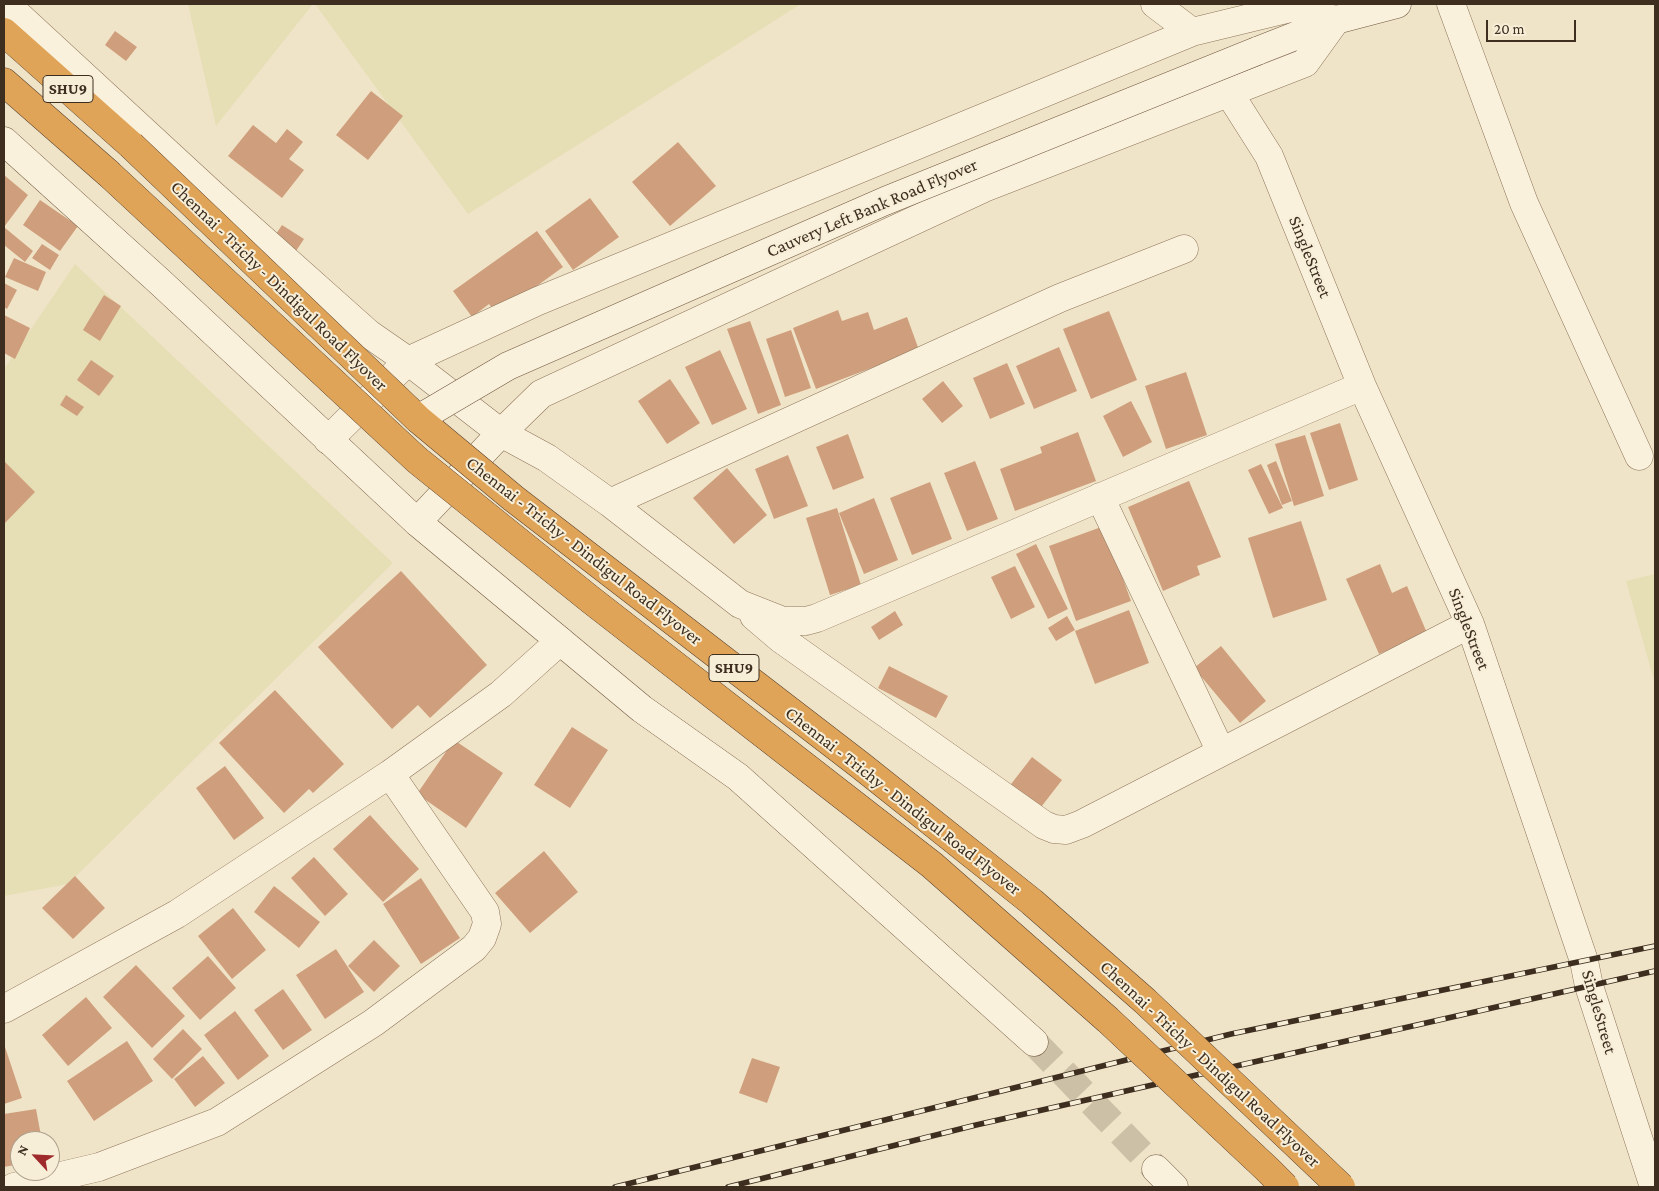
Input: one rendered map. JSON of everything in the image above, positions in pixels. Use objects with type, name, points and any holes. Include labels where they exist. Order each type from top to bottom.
[{"type":"highway","name":"Chennai - Trichy - Dindigul Road Flyover","points":[[4,32],[131,145],[418,419],[513,498],[860,765],[1032,902],[1145,1001],[1341,1187]]},
{"type":"highway","name":"Chennai - Trichy - Dindigul Road Flyover","points":[[4,82],[108,173],[417,460],[591,600],[932,865],[1108,1020],[1285,1187]]},
{"type":"street","points":[[6,4],[213,195],[369,334],[501,434],[547,458],[610,503],[740,604],[780,639],[1044,825],[1054,829],[1066,830],[1082,824],[1470,624]]},
{"type":"street","points":[[1156,4],[1192,32]]},
{"type":"street","name":"Cauvery Left Bank Road Flyover","points":[[418,419],[508,366],[885,201],[1336,20],[1396,4]]},
{"type":"street","points":[[1451,4],[1524,203],[1639,456]]},
{"type":"street","points":[[328,440],[408,362],[538,301],[1192,32],[1291,8],[1336,20],[1305,63],[984,188],[541,394],[416,522]]},
{"type":"street","name":"SingleStreet","points":[[1229,93],[1269,156],[1362,386],[1470,624],[1584,961],[1589,986],[1654,1187]]},
{"type":"street","points":[[4,141],[160,282],[416,522],[642,709],[738,777],[1034,1042]]},
{"type":"street","points":[[610,503],[1060,298],[1184,249]]},
{"type":"street","points":[[740,604],[783,621],[806,621],[1362,386]]},
{"type":"street","points":[[1100,497],[1221,752]]},
{"type":"street","points":[[4,1009],[177,914],[390,774],[501,694],[560,641]]},
{"type":"street","points":[[14,1187],[99,1166],[218,1122],[373,1024],[474,948],[482,938],[487,924],[485,912],[390,774]]},
{"type":"shaded area","points":[[188,4],[313,4],[216,126]]},
{"type":"shaded area","points":[[315,4],[801,4],[468,214]]},
{"type":"shaded area","points":[[75,264],[393,563],[68,884],[4,896],[4,369]]},
{"type":"shaded area","points":[[1655,574],[1655,684],[1626,581]]},
{"type":"building","points":[[115,31],[137,47],[126,61],[105,45]]},
{"type":"building","points":[[371,91],[403,116],[368,160],[336,135]]},
{"type":"building","points":[[253,125],[276,143],[287,129],[303,142],[289,159],[304,170],[282,198],[228,156]]},
{"type":"building","points":[[678,142],[716,186],[670,226],[632,182]]},
{"type":"building","points":[[4,175],[28,195],[4,227]]},
{"type":"building","points":[[590,198],[619,237],[573,270],[545,231]]},
{"type":"building","points":[[40,200],[78,226],[60,251],[23,225]]},
{"type":"building","points":[[282,225],[304,239],[294,254],[272,240]]},
{"type":"building","points":[[4,227],[33,251],[25,262],[4,245]]},
{"type":"building","points":[[537,231],[563,267],[497,315],[489,304],[472,317],[453,291]]},
{"type":"building","points":[[42,244],[59,255],[50,270],[32,258]]},
{"type":"building","points":[[14,258],[46,272],[38,291],[5,277]]},
{"type":"building","points":[[4,283],[17,290],[7,309],[4,307]]},
{"type":"building","points":[[104,295],[121,306],[100,341],[83,330]]},
{"type":"building","points":[[838,310],[842,321],[868,312],[874,330],[907,317],[919,350],[816,389],[793,328]]},
{"type":"building","points":[[1109,311],[1137,380],[1091,399],[1063,329]]},
{"type":"building","points":[[4,315],[30,328],[15,359],[4,353]]},
{"type":"building","points":[[750,321],[781,405],[758,414],[727,329]]},
{"type":"building","points":[[791,330],[811,388],[785,397],[766,339]]},
{"type":"building","points":[[1059,347],[1077,391],[1034,409],[1016,366]]},
{"type":"building","points":[[720,350],[747,409],[712,425],[685,367]]},
{"type":"building","points":[[91,360],[114,376],[99,396],[77,380]]},
{"type":"building","points":[[1007,363],[1025,404],[990,419],[973,378]]},
{"type":"building","points":[[1186,372],[1207,435],[1166,449],[1145,386]]},
{"type":"building","points":[[670,379],[700,423],[667,444],[638,401]]},
{"type":"building","points":[[943,381],[963,406],[942,423],[922,399]]},
{"type":"building","points":[[66,395],[84,407],[77,416],[60,405]]},
{"type":"building","points":[[1131,401],[1152,442],[1123,457],[1103,416]]},
{"type":"building","points":[[1340,423],[1358,480],[1329,490],[1310,433]]},
{"type":"building","points":[[1078,432],[1096,481],[1015,511],[1000,469],[1042,453],[1040,447]]},
{"type":"building","points":[[848,434],[864,478],[833,490],[816,447]]},
{"type":"building","points":[[1305,435],[1324,496],[1294,506],[1275,444]]},
{"type":"building","points":[[788,455],[808,506],[774,519],[755,469]]},
{"type":"building","points":[[4,461],[35,492],[4,524]]},
{"type":"building","points":[[975,461],[998,519],[967,531],[944,473]]},
{"type":"building","points":[[1276,461],[1292,501],[1282,505],[1267,465]]},
{"type":"building","points":[[1261,464],[1283,508],[1269,514],[1248,470]]},
{"type":"building","points":[[727,468],[767,515],[734,544],[693,498]]},
{"type":"building","points":[[1189,481],[1221,557],[1197,566],[1200,575],[1163,591],[1128,507]]},
{"type":"building","points":[[930,482],[952,539],[912,555],[890,498]]},
{"type":"building","points":[[874,498],[898,560],[864,574],[839,513]]},
{"type":"building","points":[[837,508],[861,585],[830,595],[806,518]]},
{"type":"building","points":[[1301,521],[1327,600],[1273,618],[1248,538]]},
{"type":"building","points":[[1104,526],[1131,601],[1076,621],[1049,546]]},
{"type":"building","points":[[1036,544],[1068,609],[1048,619],[1016,554]]},
{"type":"building","points":[[1380,564],[1392,593],[1407,586],[1427,633],[1379,654],[1346,579]]},
{"type":"building","points":[[1015,566],[1035,607],[1011,619],[991,577]]},
{"type":"building","points":[[401,571],[487,665],[430,718],[418,705],[392,729],[318,647]]},
{"type":"building","points":[[1129,610],[1149,663],[1095,684],[1075,631]]},
{"type":"building","points":[[895,611],[903,625],[879,640],[871,627]]},
{"type":"building","points":[[1067,616],[1075,630],[1056,641],[1048,628]]},
{"type":"building","points":[[1221,646],[1266,701],[1240,723],[1194,668]]},
{"type":"building","points":[[889,666],[948,696],[936,718],[878,688]]},
{"type":"building","points":[[275,690],[344,764],[313,793],[309,789],[284,813],[219,743]]},
{"type":"building","points":[[572,727],[608,750],[570,808],[534,785]]},
{"type":"building","points":[[454,740],[503,773],[466,828],[417,794]]},
{"type":"building","points":[[1032,757],[1062,780],[1038,811],[1008,788]]},
{"type":"building","points":[[225,766],[264,818],[234,840],[196,788]]},
{"type":"building","points":[[370,815],[419,869],[383,902],[333,849]]},
{"type":"building","points":[[544,851],[578,892],[530,933],[495,893]]},
{"type":"building","points":[[314,857],[348,894],[325,916],[291,878]]},
{"type":"building","points":[[75,876],[105,908],[73,939],[42,908]]},
{"type":"building","points":[[421,878],[460,938],[421,964],[383,904]]},
{"type":"building","points":[[274,886],[320,922],[299,948],[254,912]]},
{"type":"building","points":[[233,908],[266,950],[232,979],[198,936]]},
{"type":"building","points":[[374,940],[400,966],[374,992],[348,966]]},
{"type":"building","points":[[336,949],[364,992],[325,1019],[296,975]]},
{"type":"building","points":[[208,956],[236,988],[200,1020],[172,988]]},
{"type":"building","points":[[136,965],[185,1016],[152,1048],[103,997]]},
{"type":"building","points":[[283,989],[312,1030],[283,1050],[254,1010]]},
{"type":"building","points":[[86,997],[112,1028],[68,1066],[42,1035]]},
{"type":"building","points":[[235,1011],[269,1056],[238,1080],[204,1035]]},
{"type":"building","points":[[183,1029],[202,1049],[172,1079],[153,1059]]},
{"type":"building","points":[[127,1041],[153,1081],[94,1121],[67,1081]]},
{"type":"building","points":[[4,1044],[22,1098],[4,1104]]},
{"type":"building","points":[[203,1056],[225,1083],[195,1107],[174,1079]]},
{"type":"building","points":[[752,1058],[780,1067],[767,1103],[739,1093]]},
{"type":"building","points":[[36,1109],[40,1131],[10,1131],[10,1166],[4,1167],[4,1114]]},
{"type":"tunnel","points":[[1034,1042],[1156,1169]]},
{"type":"railway","points":[[615,1187],[1231,1034],[1655,946]]},
{"type":"railway","points":[[728,1187],[976,1125],[1655,971]]}]
